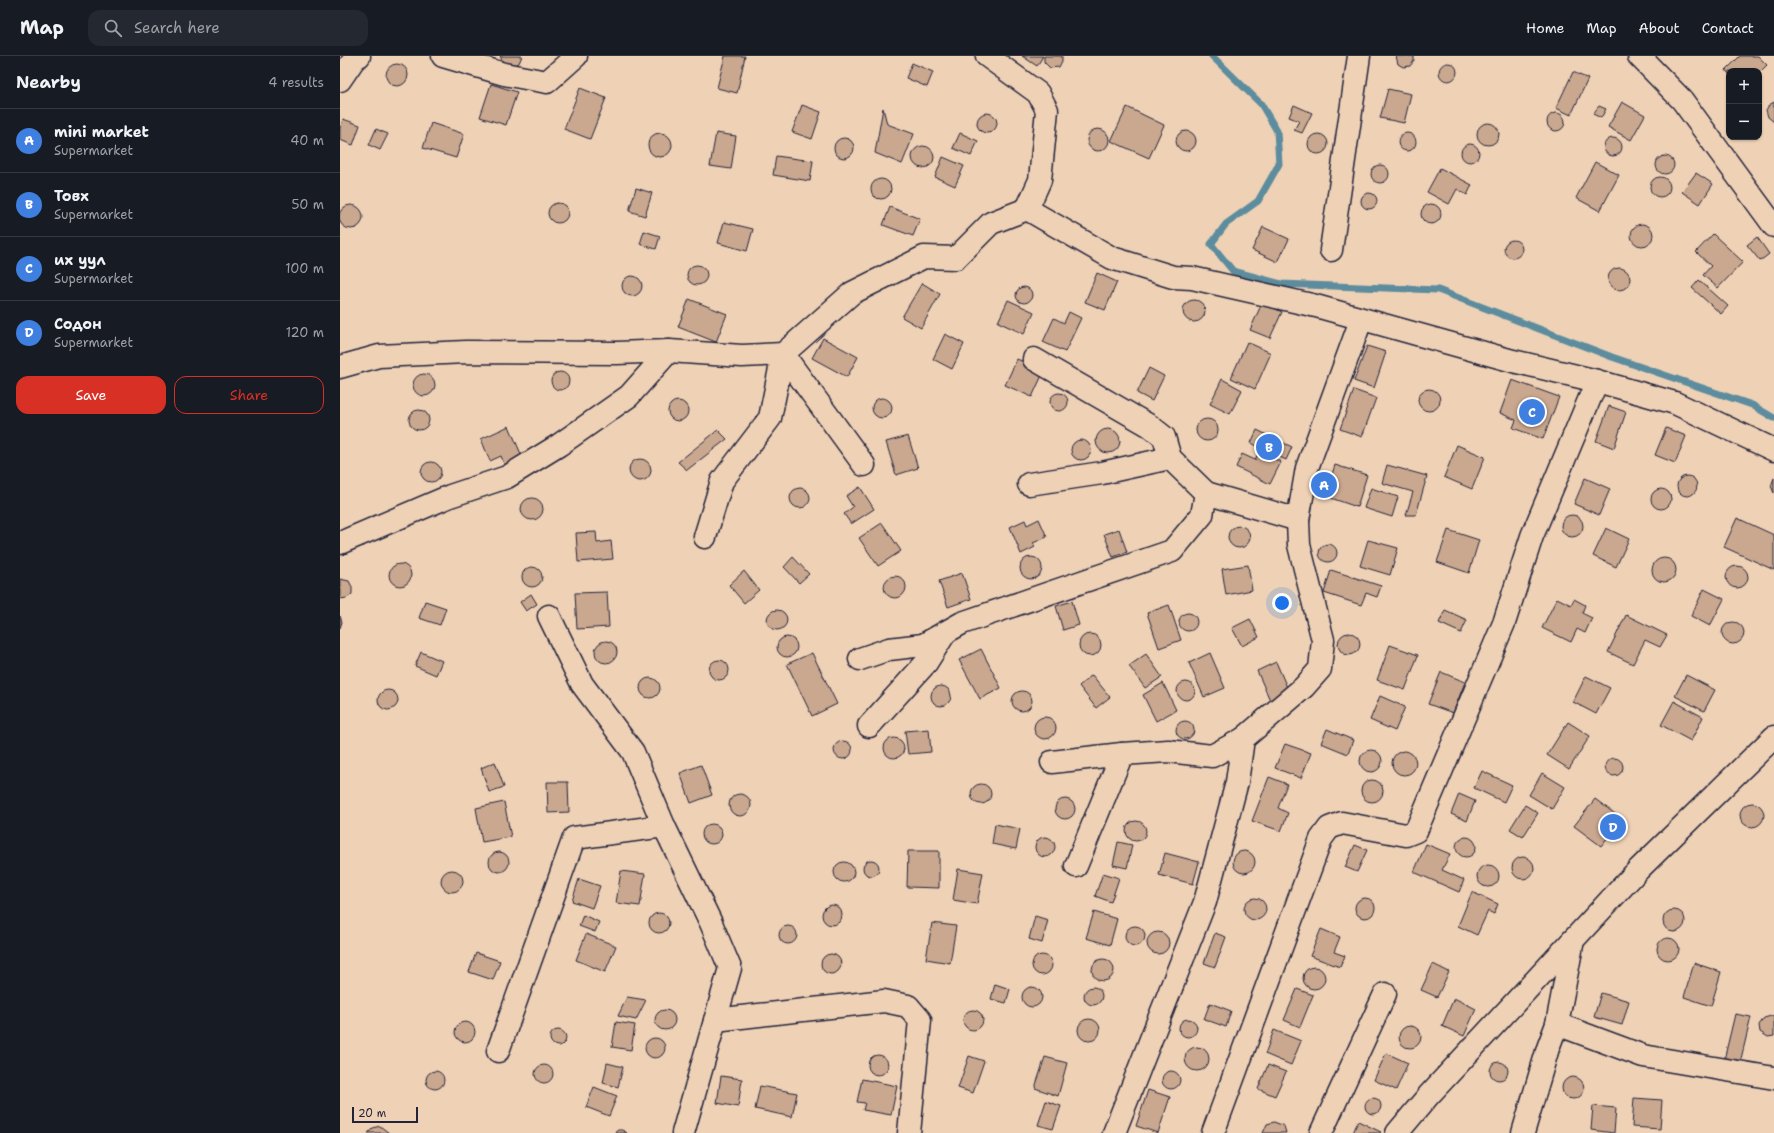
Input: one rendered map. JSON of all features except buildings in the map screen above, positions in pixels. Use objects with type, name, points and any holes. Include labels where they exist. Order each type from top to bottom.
[{"type":"street","points":[[340,80],[355,58],[359,56]]},
{"type":"street","points":[[443,56],[504,74],[547,82],[576,56]]},
{"type":"street","points":[[705,537],[722,480],[770,418],[783,354],[852,293],[924,257],[956,258],[991,223],[1027,209],[1040,180],[1047,110],[1038,93],[987,56]]},
{"type":"street","points":[[1331,250],[1359,56]]},
{"type":"street","points":[[1639,56],[1682,100],[1774,226]]},
{"type":"street","points":[[1027,209],[1112,258],[1173,277],[1192,278],[1308,304],[1514,362],[1597,381],[1675,403],[1774,450]]},
{"type":"street","points":[[1052,762],[1122,754],[1168,751],[1212,756],[1243,739],[1304,687],[1320,669],[1323,640],[1299,545],[1298,520],[1307,468],[1361,320]]},
{"type":"street","points":[[340,367],[379,356],[466,352],[617,353],[668,351],[742,356],[783,354]]},
{"type":"street","points":[[340,543],[450,496],[507,477],[559,445],[629,396],[668,351]]},
{"type":"street","points":[[783,354],[864,465]]},
{"type":"street","points":[[1034,359],[1150,426],[1164,437],[1170,458],[1206,493],[1298,520]]},
{"type":"street","points":[[1213,1133],[1321,839],[1329,828],[1342,823],[1406,835],[1416,831],[1504,623],[1532,536],[1597,381]]},
{"type":"street","points":[[1030,484],[1102,473],[1170,458]]},
{"type":"street","points":[[860,659],[889,649],[923,645],[962,622],[1172,551],[1202,515],[1206,493]]},
{"type":"street","points":[[549,616],[582,684],[633,752],[664,826],[711,923],[730,968],[683,1133]]},
{"type":"street","points":[[869,726],[926,663],[945,632]]},
{"type":"street","points":[[1397,1133],[1429,1095],[1639,869],[1774,737]]},
{"type":"street","points":[[1114,1133],[1205,902],[1237,782],[1243,739]]},
{"type":"street","points":[[1076,866],[1122,754]]},
{"type":"street","points":[[498,1051],[574,838],[664,826]]},
{"type":"street","points":[[1524,1133],[1548,1048],[1557,1024],[1573,940]]},
{"type":"street","points":[[1321,1133],[1385,994]]},
{"type":"street","points":[[716,1020],[884,1001],[908,1006],[920,1020],[910,1133]]},
{"type":"street","points":[[1557,1024],[1643,1056],[1774,1078]]},
{"type":"waterway","points":[[1212,56],[1261,104],[1277,131],[1279,164],[1258,201],[1226,224],[1211,244],[1233,271],[1281,284],[1438,290],[1612,357],[1752,405],[1774,418]]},
{"type":"place","name":"их уул","points":[[1532,412]]},
{"type":"place","name":"Товх","points":[[1269,447]]},
{"type":"place","name":"mini market","points":[[1324,485]]},
{"type":"place","name":"Содон","points":[[1613,827]]}]
